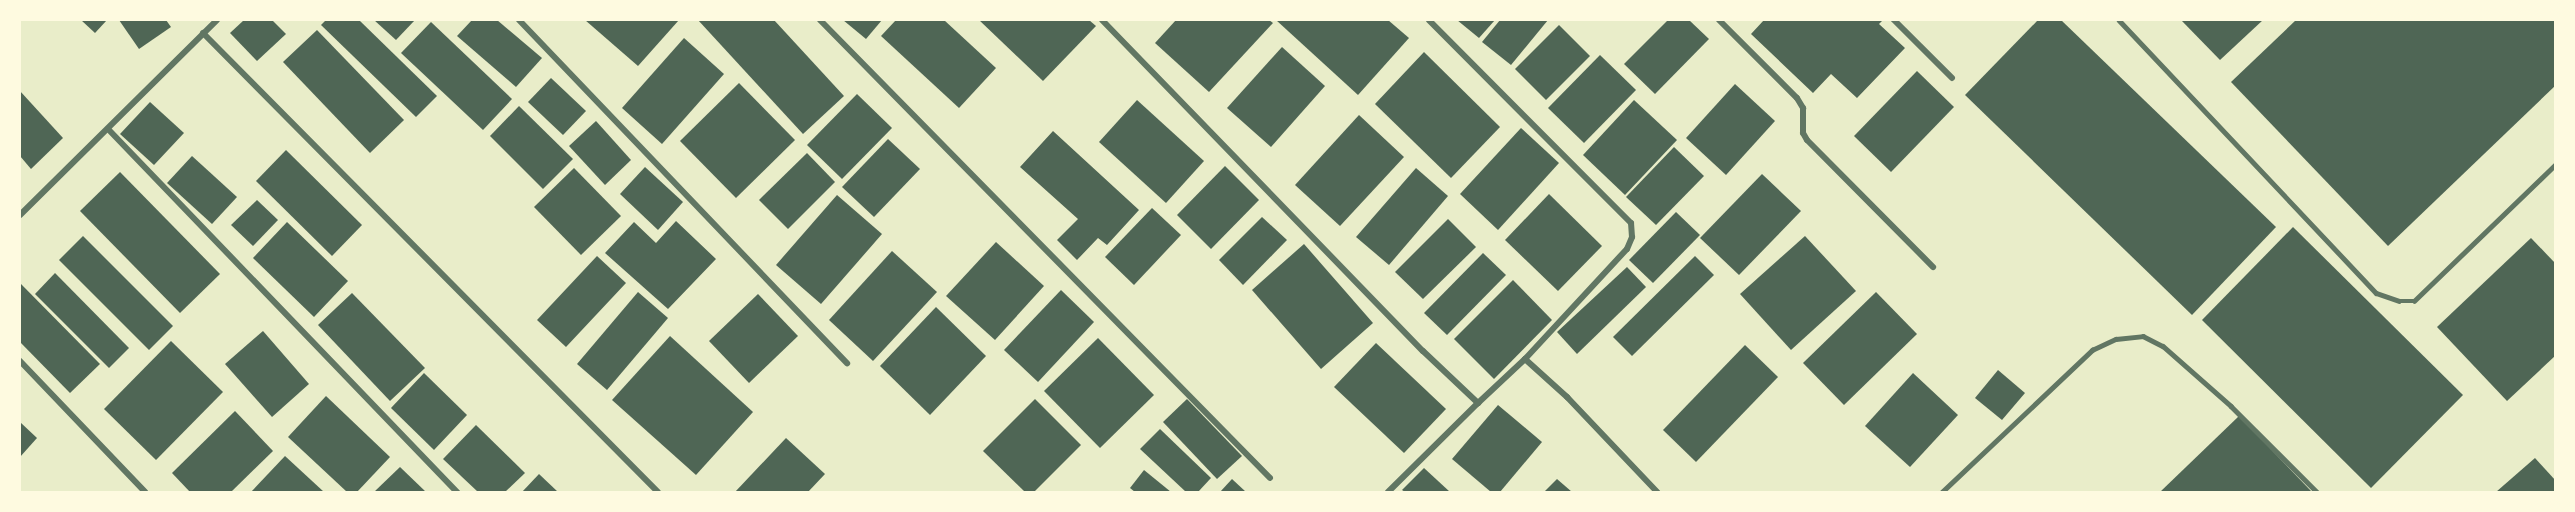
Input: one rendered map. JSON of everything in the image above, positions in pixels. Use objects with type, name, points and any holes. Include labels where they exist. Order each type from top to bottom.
[{"type":"street","points":[[20,215],[217,20]]},
{"type":"street","points":[[519,20],[847,363]]},
{"type":"street","points":[[820,20],[1270,478]]},
{"type":"street","points":[[1102,20],[1423,351],[1478,403]]},
{"type":"street","points":[[1388,492],[1524,359],[1627,249],[1632,237],[1631,223],[1429,20]]},
{"type":"street","points":[[1719,20],[1797,98],[1803,108],[1803,133],[1807,140],[1933,267]]},
{"type":"street","points":[[1894,20],[1952,78]]},
{"type":"street","points":[[203,33],[658,492]]},
{"type":"street","points":[[108,129],[457,492]]},
{"type":"street","points":[[1524,359],[1567,397],[1657,492]]},
{"type":"street","points":[[20,361],[145,492]]},
{"type":"lane","points":[[2119,20],[2376,293],[2398,301],[2414,301],[2556,164]]},
{"type":"lane","points":[[1942,492],[2092,350],[2116,339],[2143,336],[2163,346],[2231,406],[2318,492]]},
{"type":"building","points":[[81,20],[107,20],[95,33]]},
{"type":"building","points":[[119,20],[166,20],[171,27],[139,49]]},
{"type":"building","points":[[244,20],[272,20],[286,34],[257,61],[230,33]]},
{"type":"building","points":[[326,20],[359,20],[437,96],[416,117],[321,25]]},
{"type":"building","points":[[374,20],[415,20],[396,40]]},
{"type":"building","points":[[472,20],[497,20],[542,58],[516,87],[457,36]]},
{"type":"building","points":[[585,20],[679,20],[638,66]]},
{"type":"building","points":[[698,20],[774,20],[844,96],[803,134]]},
{"type":"building","points":[[843,20],[882,20],[866,39]]},
{"type":"building","points":[[896,20],[944,20],[996,68],[959,108],[881,36]]},
{"type":"building","points":[[979,20],[1089,20],[1096,26],[1043,81]]},
{"type":"building","points":[[1176,20],[1269,20],[1273,23],[1209,92],[1155,43]]},
{"type":"building","points":[[1276,20],[1388,20],[1409,38],[1358,95]]},
{"type":"building","points":[[1457,20],[1495,20],[1479,38]]},
{"type":"building","points":[[1500,20],[1548,20],[1511,65],[1482,42]]},
{"type":"building","points":[[1668,20],[1689,20],[1709,39],[1655,94],[1624,64]]},
{"type":"building","points":[[1764,20],[1883,20],[1879,24],[1905,48],[1857,98],[1831,74],[1813,93],[1751,34]]},
{"type":"building","points":[[2038,20],[2061,20],[2276,227],[2192,315],[1965,95]]},
{"type":"building","points":[[2181,20],[2263,20],[2220,60]]},
{"type":"building","points":[[2296,20],[2556,20],[2556,85],[2388,246],[2231,82]]},
{"type":"building","points":[[431,22],[512,99],[483,130],[401,53]]},
{"type":"building","points":[[1559,25],[1590,56],[1546,100],[1515,69]]},
{"type":"building","points":[[317,30],[404,120],[370,153],[283,62]]},
{"type":"building","points":[[684,38],[724,74],[662,144],[622,108]]},
{"type":"building","points":[[1282,47],[1325,86],[1271,147],[1227,108]]},
{"type":"building","points":[[1424,52],[1500,127],[1451,178],[1375,104]]},
{"type":"building","points":[[1600,55],[1636,90],[1584,143],[1548,108]]},
{"type":"building","points":[[1917,71],[1954,107],[1891,172],[1854,136]]},
{"type":"building","points":[[551,78],[586,111],[563,135],[528,102]]},
{"type":"building","points":[[739,83],[795,140],[736,198],[680,141]]},
{"type":"building","points":[[1735,84],[1775,121],[1726,175],[1686,138]]},
{"type":"building","points":[[20,91],[63,138],[31,169],[20,156]]},
{"type":"building","points":[[857,94],[892,128],[842,179],[807,145]]},
{"type":"building","points":[[1137,100],[1204,161],[1166,203],[1099,142]]},
{"type":"building","points":[[1634,100],[1677,140],[1625,195],[1583,155]]},
{"type":"building","points":[[150,102],[184,133],[154,165],[120,134]]},
{"type":"building","points":[[519,106],[573,159],[543,189],[490,136]]},
{"type":"building","points":[[1359,115],[1404,157],[1340,226],[1295,185]]},
{"type":"building","points":[[596,121],[631,160],[605,185],[569,146]]},
{"type":"building","points":[[1521,128],[1559,163],[1498,230],[1460,194]]},
{"type":"building","points":[[1053,131],[1139,210],[1107,245],[1098,238],[1077,260],[1057,240],[1078,219],[1020,167]]},
{"type":"building","points":[[888,139],[920,169],[874,217],[842,187]]},
{"type":"building","points":[[1674,147],[1704,176],[1656,225],[1626,197]]},
{"type":"building","points":[[286,150],[362,225],[332,256],[256,181]]},
{"type":"building","points":[[807,153],[835,182],[788,229],[759,200]]},
{"type":"building","points":[[192,156],[237,197],[212,224],[167,183]]},
{"type":"building","points":[[1225,166],[1259,200],[1211,249],[1177,215]]},
{"type":"building","points":[[645,167],[683,202],[658,230],[620,194]]},
{"type":"building","points":[[574,168],[621,216],[581,255],[534,207]]},
{"type":"building","points":[[1416,168],[1448,196],[1389,265],[1356,237]]},
{"type":"building","points":[[120,172],[220,274],[180,313],[80,211]]},
{"type":"building","points":[[1762,174],[1801,211],[1739,275],[1700,238]]},
{"type":"building","points":[[1549,194],[1602,246],[1558,291],[1505,240]]},
{"type":"building","points":[[837,195],[882,234],[821,304],[776,265]]},
{"type":"building","points":[[257,200],[278,220],[253,246],[231,225]]},
{"type":"building","points":[[1152,208],[1181,235],[1134,285],[1105,257]]},
{"type":"building","points":[[1676,212],[1700,235],[1653,283],[1629,260]]},
{"type":"building","points":[[1262,217],[1287,240],[1243,285],[1219,260]]},
{"type":"building","points":[[1448,219],[1476,247],[1423,299],[1395,272]]},
{"type":"building","points":[[676,221],[716,259],[668,309],[605,253],[634,222],[656,243]]},
{"type":"building","points":[[287,222],[348,281],[314,317],[253,258]]},
{"type":"building","points":[[2293,227],[2463,395],[2371,488],[2202,320]]},
{"type":"building","points":[[83,236],[173,326],[149,350],[59,260]]},
{"type":"building","points":[[1805,236],[1856,291],[1791,350],[1740,294]]},
{"type":"building","points":[[2531,238],[2556,264],[2556,355],[2507,401],[2437,327]]},
{"type":"building","points":[[996,242],[1044,286],[995,340],[946,296]]},
{"type":"building","points":[[1304,244],[1373,323],[1321,369],[1252,290]]},
{"type":"building","points":[[892,251],[937,292],[873,361],[829,320]]},
{"type":"building","points":[[1483,253],[1506,275],[1447,335],[1424,313]]},
{"type":"building","points":[[597,256],[626,283],[566,347],[537,320]]},
{"type":"building","points":[[1695,256],[1714,275],[1632,356],[1613,337]]},
{"type":"building","points":[[1627,267],[1646,287],[1577,354],[1557,332]]},
{"type":"building","points":[[55,273],[129,348],[109,368],[35,294]]},
{"type":"building","points":[[1513,280],[1552,320],[1494,379],[1454,339]]},
{"type":"building","points":[[20,283],[100,364],[70,393],[20,342]]},
{"type":"building","points":[[1061,290],[1094,322],[1038,382],[1004,350]]},
{"type":"building","points":[[638,292],[668,318],[607,390],[577,364]]},
{"type":"building","points":[[1876,292],[1917,334],[1844,405],[1803,363]]},
{"type":"building","points":[[352,293],[425,368],[390,401],[318,325]]},
{"type":"building","points":[[758,294],[798,336],[749,383],[709,341]]},
{"type":"building","points":[[936,307],[986,356],[930,415],[880,366]]},
{"type":"building","points":[[263,331],[309,384],[272,417],[225,364]]},
{"type":"building","points":[[670,336],[753,412],[696,475],[612,400]]},
{"type":"building","points":[[1098,338],[1154,395],[1100,448],[1044,391]]},
{"type":"building","points":[[171,341],[223,392],[156,460],[104,409]]},
{"type":"building","points":[[1376,343],[1446,409],[1404,453],[1334,387]]},
{"type":"building","points":[[1745,345],[1778,377],[1696,462],[1663,430]]},
{"type":"building","points":[[1998,370],[2025,393],[2002,420],[1975,398]]},
{"type":"building","points":[[424,373],[467,415],[434,450],[391,408]]},
{"type":"building","points":[[1913,373],[1958,415],[1910,467],[1865,426]]},
{"type":"building","points":[[326,396],[390,457],[357,492],[347,492],[288,437]]},
{"type":"building","points":[[1035,399],[1081,445],[1034,492],[1025,492],[983,451]]},
{"type":"building","points":[[1187,399],[1242,456],[1217,479],[1163,422]]},
{"type":"building","points":[[1498,405],[1542,442],[1500,492],[1491,492],[1452,459]]},
{"type":"building","points":[[235,411],[273,451],[231,492],[190,492],[172,473]]},
{"type":"building","points":[[2239,416],[2312,492],[2160,492]]},
{"type":"building","points":[[20,422],[37,438],[20,457]]},
{"type":"building","points":[[476,425],[525,473],[505,492],[478,492],[443,459]]},
{"type":"building","points":[[1160,429],[1211,478],[1198,492],[1186,492],[1140,449]]},
{"type":"building","points":[[786,438],[825,474],[808,492],[735,492]]},
{"type":"building","points":[[285,456],[324,492],[251,492]]},
{"type":"building","points":[[2535,458],[2556,481],[2556,492],[2496,492]]},
{"type":"building","points":[[400,467],[426,492],[374,492]]},
{"type":"building","points":[[1424,468],[1450,492],[1405,492],[1402,490]]},
{"type":"building","points":[[1144,470],[1171,492],[1135,492],[1130,488]]},
{"type":"building","points":[[539,474],[558,492],[522,492]]},
{"type":"building","points":[[1232,479],[1246,492],[1220,492]]},
{"type":"building","points":[[1557,479],[1572,492],[1544,492]]}]
